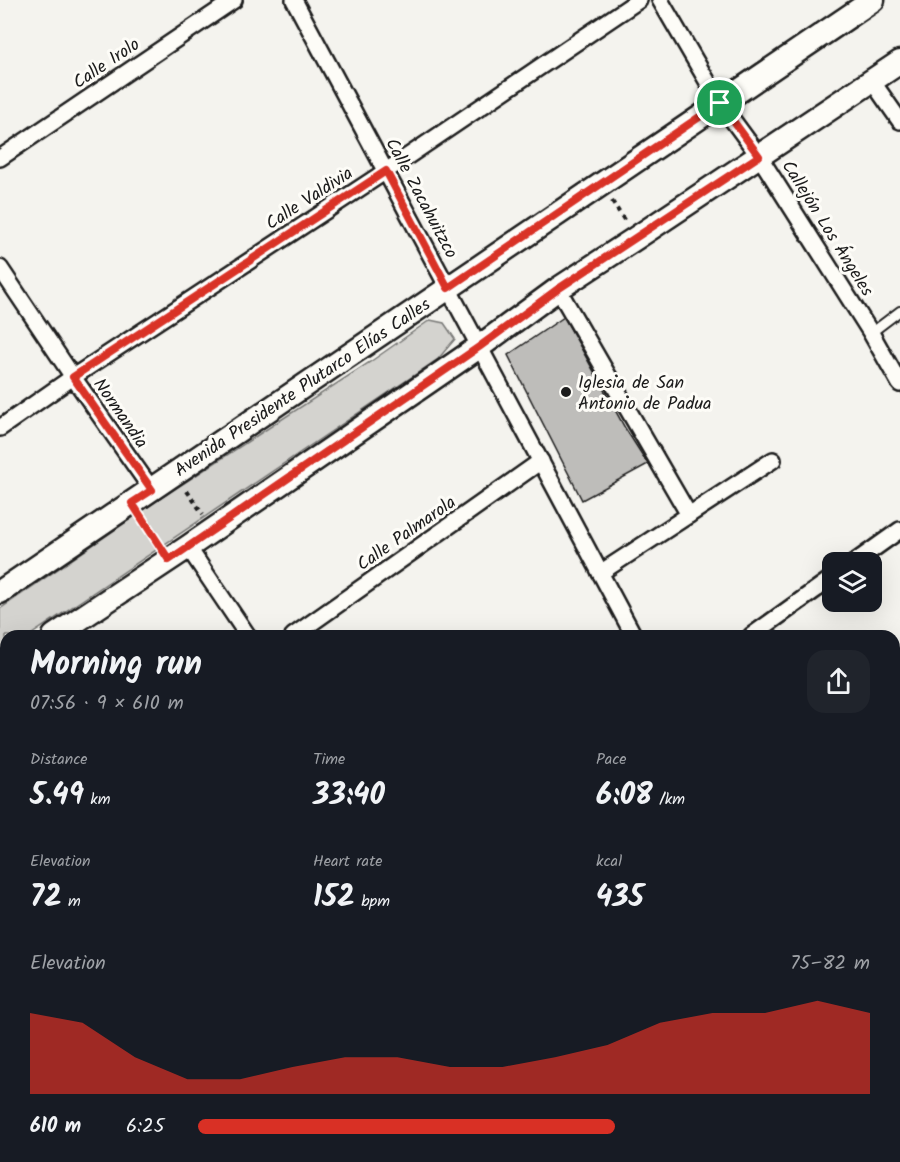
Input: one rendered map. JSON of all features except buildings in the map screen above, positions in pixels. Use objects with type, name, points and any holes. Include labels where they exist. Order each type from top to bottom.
[{"type":"main road","name":"Avenida Presidente Plutarco Elías Calles","points":[[0,592],[873,0]]},
{"type":"main road","points":[[63,630],[479,347],[558,289],[900,62]]},
{"type":"street","name":"Calle Irolo","points":[[0,158],[234,0]]},
{"type":"street","name":"Calle Zacahuitzco","points":[[294,0],[631,630]]},
{"type":"street","name":"Calle Valdivia","points":[[0,428],[639,0]]},
{"type":"street","name":"Callejón Los Ángeles","points":[[660,0],[720,103],[759,156],[871,333],[900,384]]},
{"type":"street","points":[[872,81],[900,121]]},
{"type":"street","name":"Normandia","points":[[0,268],[152,490]]},
{"type":"street","points":[[558,289],[689,515]]},
{"type":"street","points":[[600,573],[773,460]]},
{"type":"street","name":"Calle Palmarola","points":[[302,630],[541,461]]},
{"type":"street","points":[[869,552],[900,530]]},
{"type":"street","points":[[188,547],[244,630]]},
{"type":"street","points":[[759,630],[822,585]]},
{"type":"lane","points":[[871,333],[900,311]]},
{"type":"path","points":[[601,184],[636,238]]},
{"type":"path","points":[[175,474],[213,530]]},
{"type":"path","points":[[132,503],[169,560]]},
{"type":"shaded area","points":[[430,320],[444,323],[455,339],[438,359],[38,630],[0,630],[0,609],[164,496],[370,362]]},
{"type":"place","name":"Iglesia de San Antonio de Padua","points":[[566,392]]},
{"type":"route","points":[[720,103],[759,156],[558,289],[479,347],[169,560],[132,503],[152,490],[73,377],[386,171],[448,288],[720,103]]}]
